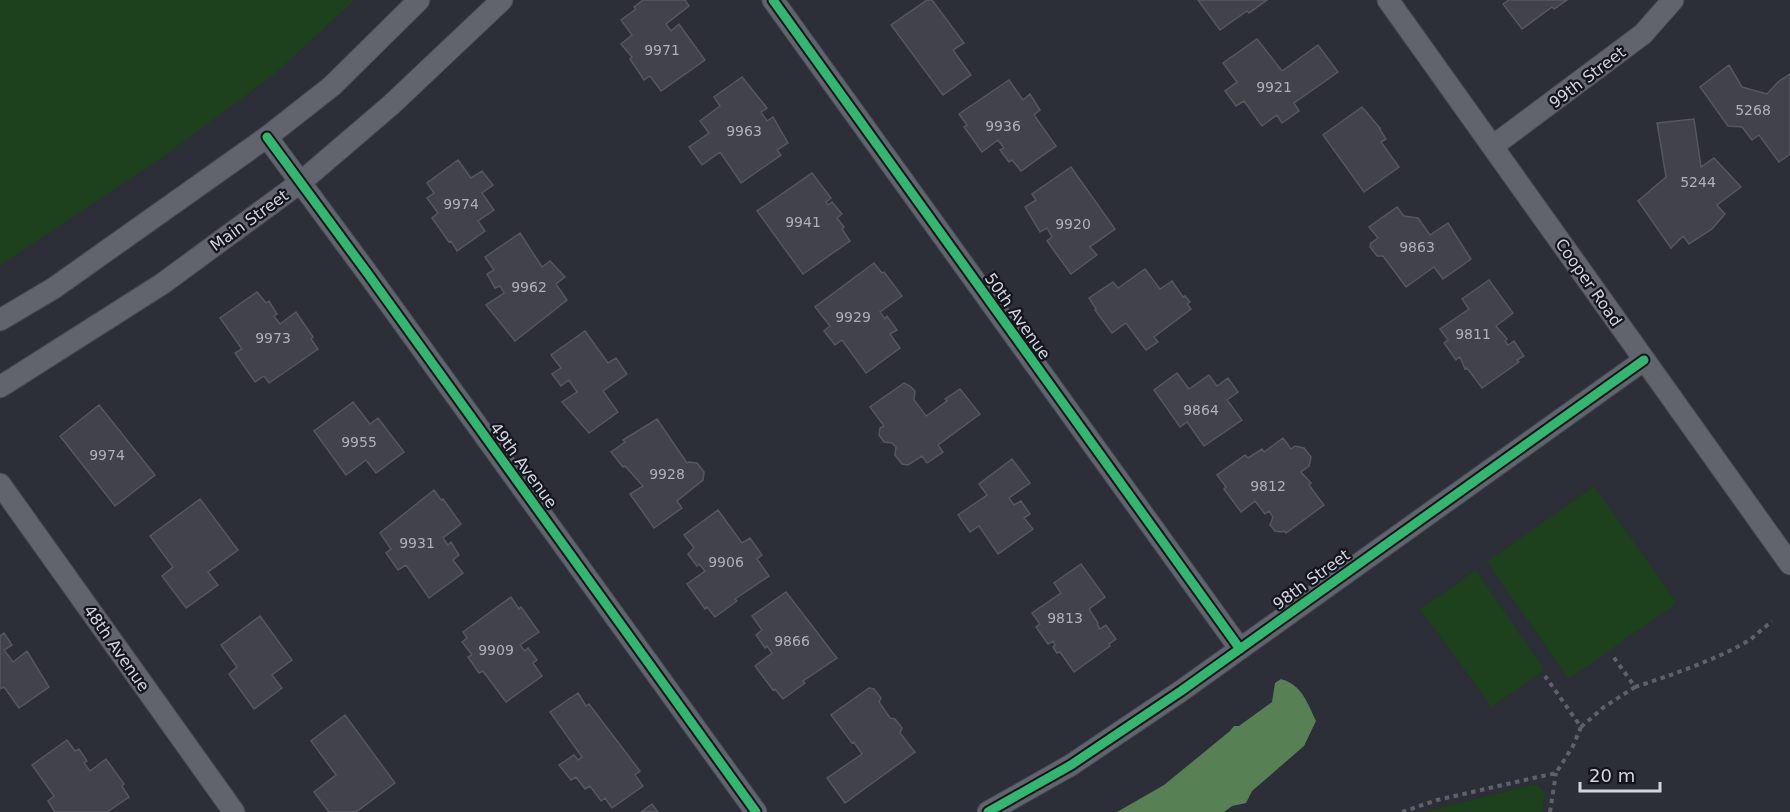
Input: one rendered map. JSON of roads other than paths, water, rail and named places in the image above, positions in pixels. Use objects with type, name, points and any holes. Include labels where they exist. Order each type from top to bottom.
[{"type":"street","points":[[0,320],[54,288],[267,137],[332,86],[419,0]]},
{"type":"street","name":"Main Street","points":[[0,387],[162,284],[301,182],[391,105],[502,0]]},
{"type":"street","name":"50th Avenue","points":[[773,0],[1240,649]]},
{"type":"street","name":"Cooper Road","points":[[1388,0],[1790,564]]},
{"type":"street","name":"99th Street","points":[[1493,146],[1643,34],[1673,0]]},
{"type":"street","name":"49th Avenue","points":[[267,137],[756,812]]},
{"type":"street","name":"98th Street","points":[[988,812],[1071,765],[1181,692],[1644,360]]},
{"type":"street","name":"48th Avenue","points":[[0,484],[234,812]]}]
